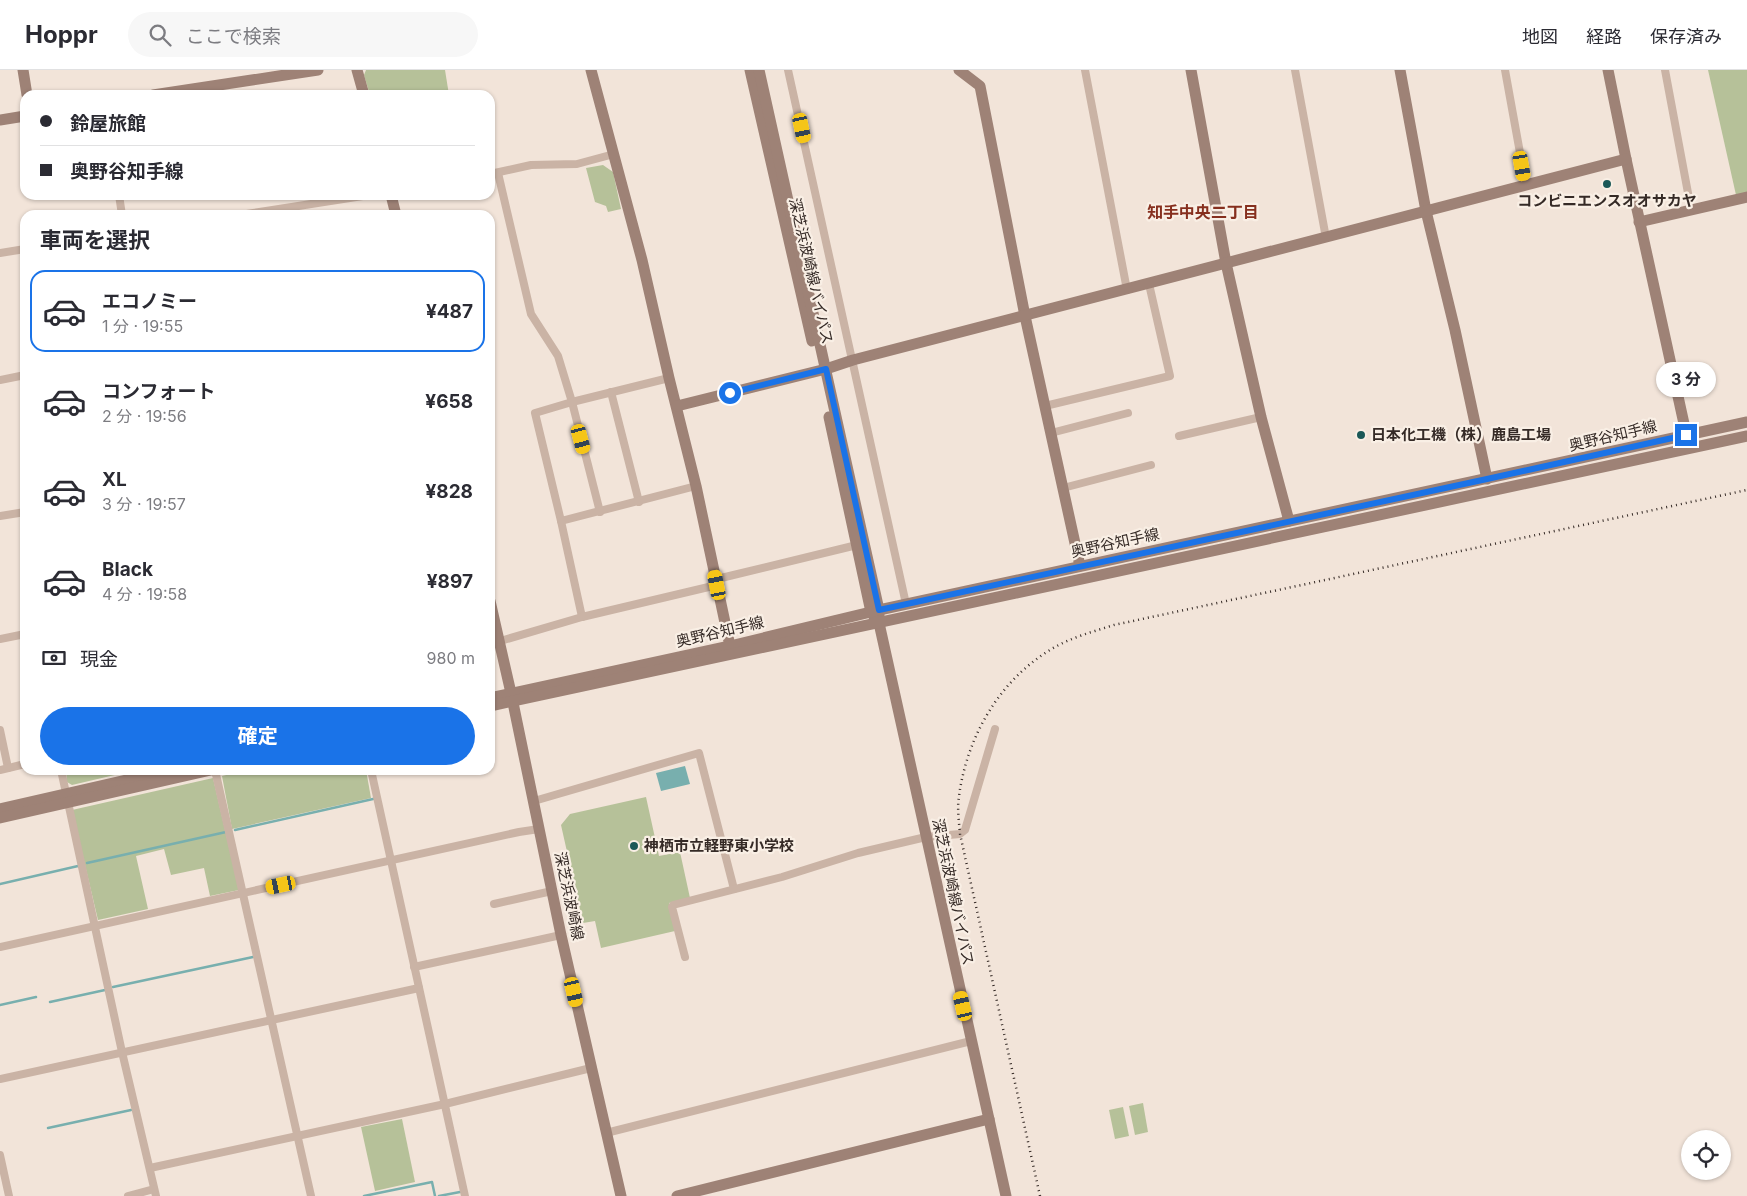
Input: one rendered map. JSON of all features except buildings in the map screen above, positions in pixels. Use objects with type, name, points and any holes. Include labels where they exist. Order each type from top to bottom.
[{"type":"main road","points":[[23,70],[26,90]]},
{"type":"main road","points":[[186,90],[318,70]]},
{"type":"main road","points":[[357,70],[363,90]]},
{"type":"main road","points":[[591,70],[642,260],[696,486],[730,646]]},
{"type":"main road","name":"深芝浜波崎線バイパス","points":[[750,70],[822,370],[857,546],[879,623],[1006,1196]]},
{"type":"main road","name":"深芝浜波崎線バイパス","points":[[759,70],[875,611]]},
{"type":"main road","points":[[960,70],[980,86],[1025,316],[1080,566]]},
{"type":"main road","points":[[1191,70],[1226,263],[1261,417],[1289,521]]},
{"type":"main road","points":[[1400,70],[1426,211],[1455,330],[1487,479]]},
{"type":"main road","points":[[1608,70],[1689,447]]},
{"type":"main road","points":[[0,120],[20,117]]},
{"type":"main road","points":[[677,406],[822,370],[854,360],[1626,159]]},
{"type":"main road","points":[[1640,222],[1747,197]]},
{"type":"main road","name":"奥野谷知手線","points":[[495,704],[512,697],[906,604],[1747,422]]},
{"type":"main road","name":"奥野谷知手線","points":[[495,698],[512,697],[879,623],[1747,436]]},
{"type":"main road","name":"深芝浜波崎線","points":[[495,642],[512,697],[561,935],[621,1196]]},
{"type":"main road","points":[[0,818],[152,775]]},
{"type":"main road","points":[[0,809],[185,775]]},
{"type":"main road","points":[[677,1196],[989,1119]]},
{"type":"street","points":[[788,70],[854,360],[906,604]]},
{"type":"street","points":[[1084,70],[1127,290]]},
{"type":"street","points":[[1294,70],[1326,238]]},
{"type":"street","points":[[1505,70],[1526,186]]},
{"type":"street","points":[[1665,70],[1691,209]]},
{"type":"street","points":[[495,174],[531,165],[577,164],[614,154]]},
{"type":"street","points":[[495,178],[531,314],[558,356],[572,402],[600,512]]},
{"type":"street","points":[[272,210],[337,200]]},
{"type":"street","points":[[0,253],[20,250]]},
{"type":"street","points":[[1045,406],[1170,376],[1149,284]]},
{"type":"street","points":[[0,380],[20,376]]},
{"type":"street","points":[[582,617],[535,414],[572,402],[669,378]]},
{"type":"street","points":[[611,392],[639,502]]},
{"type":"street","points":[[1051,433],[1128,413]]},
{"type":"street","points":[[1179,436],[1261,417]]},
{"type":"street","points":[[1063,488],[1151,466]]},
{"type":"street","points":[[561,521],[696,486]]},
{"type":"street","points":[[0,516],[20,513]]},
{"type":"street","points":[[495,642],[582,617],[717,585],[721,578],[857,546]]},
{"type":"street","points":[[0,638],[20,635]]},
{"type":"street","points":[[685,957],[673,905],[782,877],[858,853],[926,837],[960,834],[965,830],[995,729]]},
{"type":"street","points":[[0,730],[8,768]]},
{"type":"street","points":[[534,801],[699,753],[734,889]]},
{"type":"street","points":[[0,770],[20,765]]},
{"type":"street","points":[[61,775],[155,1193],[128,1196]]},
{"type":"street","points":[[216,775],[312,1196]]},
{"type":"street","points":[[372,775],[465,1196]]},
{"type":"street","points":[[0,947],[539,829]]},
{"type":"street","points":[[494,904],[552,890]]},
{"type":"street","points":[[414,967],[561,935]]},
{"type":"street","points":[[0,1079],[419,988]]},
{"type":"street","points":[[606,1133],[971,1041]]},
{"type":"street","points":[[150,1168],[445,1104],[591,1068]]},
{"type":"street","points":[[0,1155],[9,1196]]},
{"type":"green space","points":[[366,70],[445,70],[448,90],[368,90],[364,75]]},
{"type":"green space","points":[[1708,70],[1747,70],[1747,193],[1736,195]]},
{"type":"green space","points":[[603,165],[613,172],[621,209],[608,212],[606,206],[595,202],[586,168]]},
{"type":"green space","points":[[66,775],[115,775],[72,785],[67,782]]},
{"type":"green space","points":[[367,775],[371,798],[232,829],[222,776]]},
{"type":"green space","points":[[213,778],[239,890],[210,896],[204,868],[171,875],[164,849],[136,856],[148,909],[98,920],[72,810]]},
{"type":"green space","points":[[646,797],[659,856],[680,852],[690,898],[669,903],[675,931],[601,948],[595,921],[583,923],[561,825],[570,814]]},
{"type":"green space","points":[[1143,1103],[1148,1132],[1135,1135],[1129,1106]]},
{"type":"green space","points":[[1123,1107],[1129,1136],[1115,1139],[1109,1110]]},
{"type":"green space","points":[[402,1119],[415,1182],[375,1191],[361,1127]]},
{"type":"water","points":[[685,766],[690,784],[661,791],[656,773]]},
{"type":"waterway","points":[[235,830],[373,799]]},
{"type":"waterway","points":[[87,863],[226,832]]},
{"type":"waterway","points":[[0,884],[78,866]]},
{"type":"waterway","points":[[113,987],[253,957]]},
{"type":"waterway","points":[[50,1002],[105,990]]},
{"type":"waterway","points":[[0,1005],[36,997]]},
{"type":"waterway","points":[[48,1128],[131,1110]]},
{"type":"waterway","points":[[364,1196],[432,1182],[435,1196]]},
{"type":"waterway","points":[[439,1196],[460,1192]]},
{"type":"railway","points":[[1040,1196],[960,834],[958,815],[958,801],[969,753],[988,712],[1015,678],[1032,663],[1057,646],[1114,625],[1747,490]]},
{"type":"place","name":"コンビニエンスオオサカヤ","points":[[1607,184]]},
{"type":"place","name":"日本化工機（株）鹿島工場","points":[[1361,435]]},
{"type":"place","name":"神栖市立軽野東小学校","points":[[634,846]]},
{"type":"district","name":"知手中央二丁目","points":[[1203,212]]},
{"type":"route","points":[[730,393],[826,369],[879,610],[1686,435]]}]
